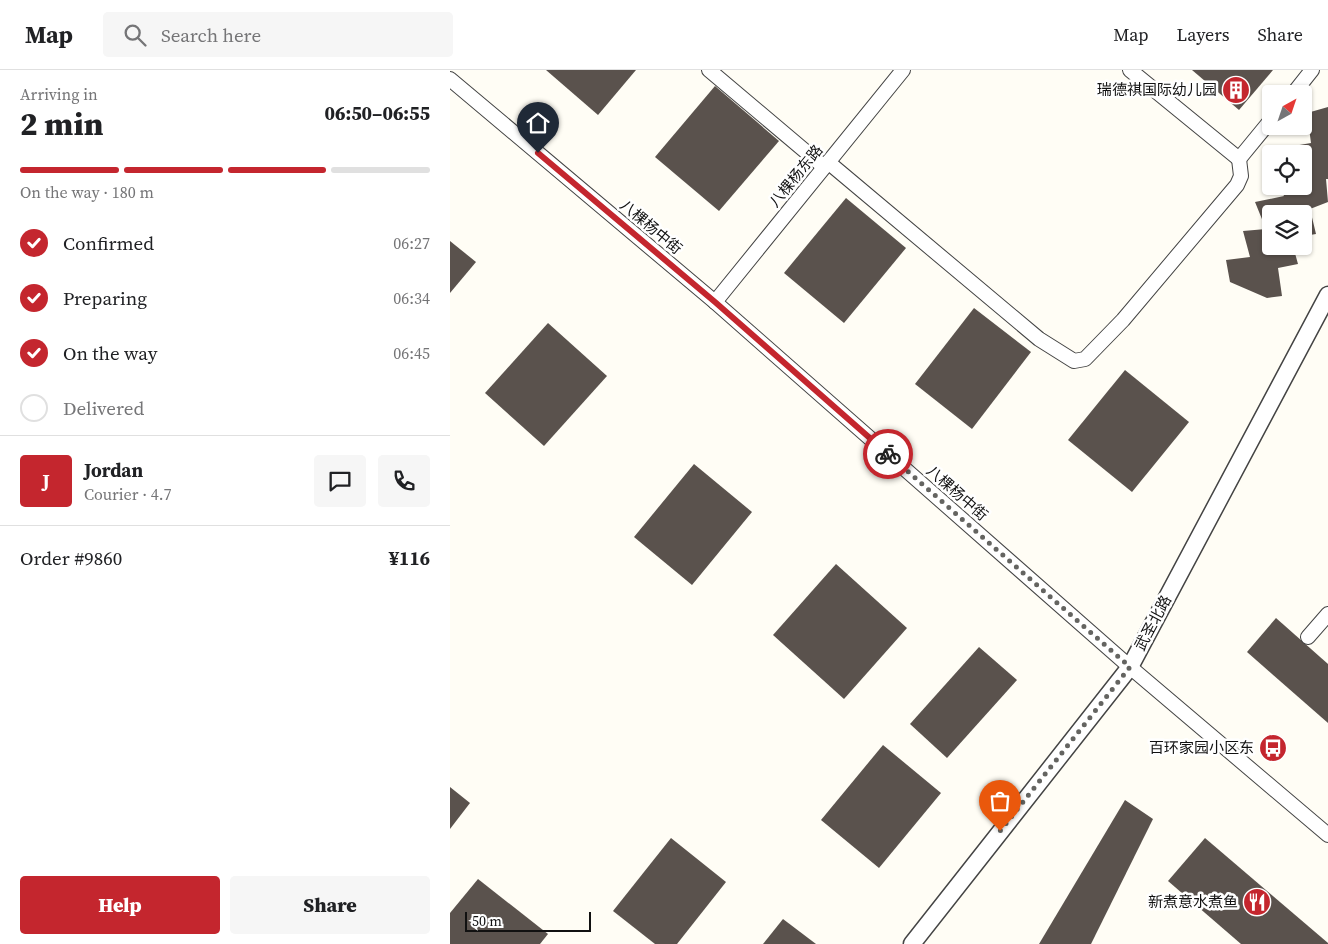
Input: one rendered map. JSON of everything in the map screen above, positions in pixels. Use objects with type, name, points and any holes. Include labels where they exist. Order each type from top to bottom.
[{"type":"street","points":[[709,70],[1039,339],[1074,361],[1085,359],[1123,320],[1237,185],[1241,176],[1238,159],[1130,70]]},
{"type":"street","name":"八棵杨东路","points":[[715,302],[903,70]]},
{"type":"street","points":[[1300,85],[1312,70]]},
{"type":"street","name":"八棵杨中街","points":[[450,79],[715,302],[1130,667],[1328,835]]},
{"type":"street","points":[[1238,159],[1262,131]]},
{"type":"street","name":"武圣北路","points":[[912,944],[1130,667],[1328,294]]},
{"type":"street","points":[[1308,637],[1328,614]]},
{"type":"building","points":[[546,70],[636,70],[598,115]]},
{"type":"building","name":"瑞德祺国际幼儿园","points":[[1192,70],[1273,70],[1239,110]]},
{"type":"building","points":[[715,86],[779,141],[719,211],[655,157]]},
{"type":"building","points":[[1328,107],[1328,179],[1326,179],[1328,202],[1312,208],[1312,205],[1262,205],[1262,219],[1255,202],[1284,195],[1312,195],[1312,145],[1300,145],[1311,143],[1312,112]]},
{"type":"building","points":[[846,198],[906,248],[844,323],[784,273]]},
{"type":"building","points":[[1312,217],[1316,234],[1312,235]]},
{"type":"building","points":[[1262,229],[1262,255],[1296,255],[1298,264],[1278,268],[1282,296],[1267,298],[1230,282],[1226,260],[1250,257],[1243,231]]},
{"type":"building","points":[[450,241],[476,262],[450,293]]},
{"type":"building","points":[[974,308],[1031,352],[972,429],[915,384]]},
{"type":"building","points":[[548,323],[607,376],[544,446],[485,393]]},
{"type":"building","points":[[1125,370],[1189,422],[1132,492],[1068,440]]},
{"type":"building","points":[[694,464],[752,512],[692,585],[634,537]]},
{"type":"building","points":[[836,564],[907,628],[844,699],[773,635]]},
{"type":"building","points":[[1276,618],[1328,664],[1328,723],[1247,652]]},
{"type":"building","points":[[979,647],[1017,680],[947,758],[910,724]]},
{"type":"building","points":[[883,745],[941,793],[879,868],[821,820]]},
{"type":"building","points":[[450,787],[470,803],[450,829]]},
{"type":"building","points":[[1125,800],[1153,819],[1091,944],[1039,944]]},
{"type":"building","points":[[671,838],[726,882],[677,944],[655,944],[613,911]]},
{"type":"building","points":[[1205,838],[1328,944],[1241,944],[1168,881]]},
{"type":"building","points":[[478,879],[548,934],[540,944],[450,944],[450,913]]},
{"type":"building","points":[[783,919],[816,944],[763,944]]},
{"type":"way so far","points":[[888,454],[1130,667],[1000,831]]},
{"type":"place","name":"瑞德祺国际幼儿园","points":[[1236,90]]},
{"type":"place","name":"百环家园小区东","points":[[1273,748]]},
{"type":"place","name":"新煮意水煮鱼","points":[[1257,902]]},
{"type":"route","points":[[538,153],[715,302],[888,454]]}]
